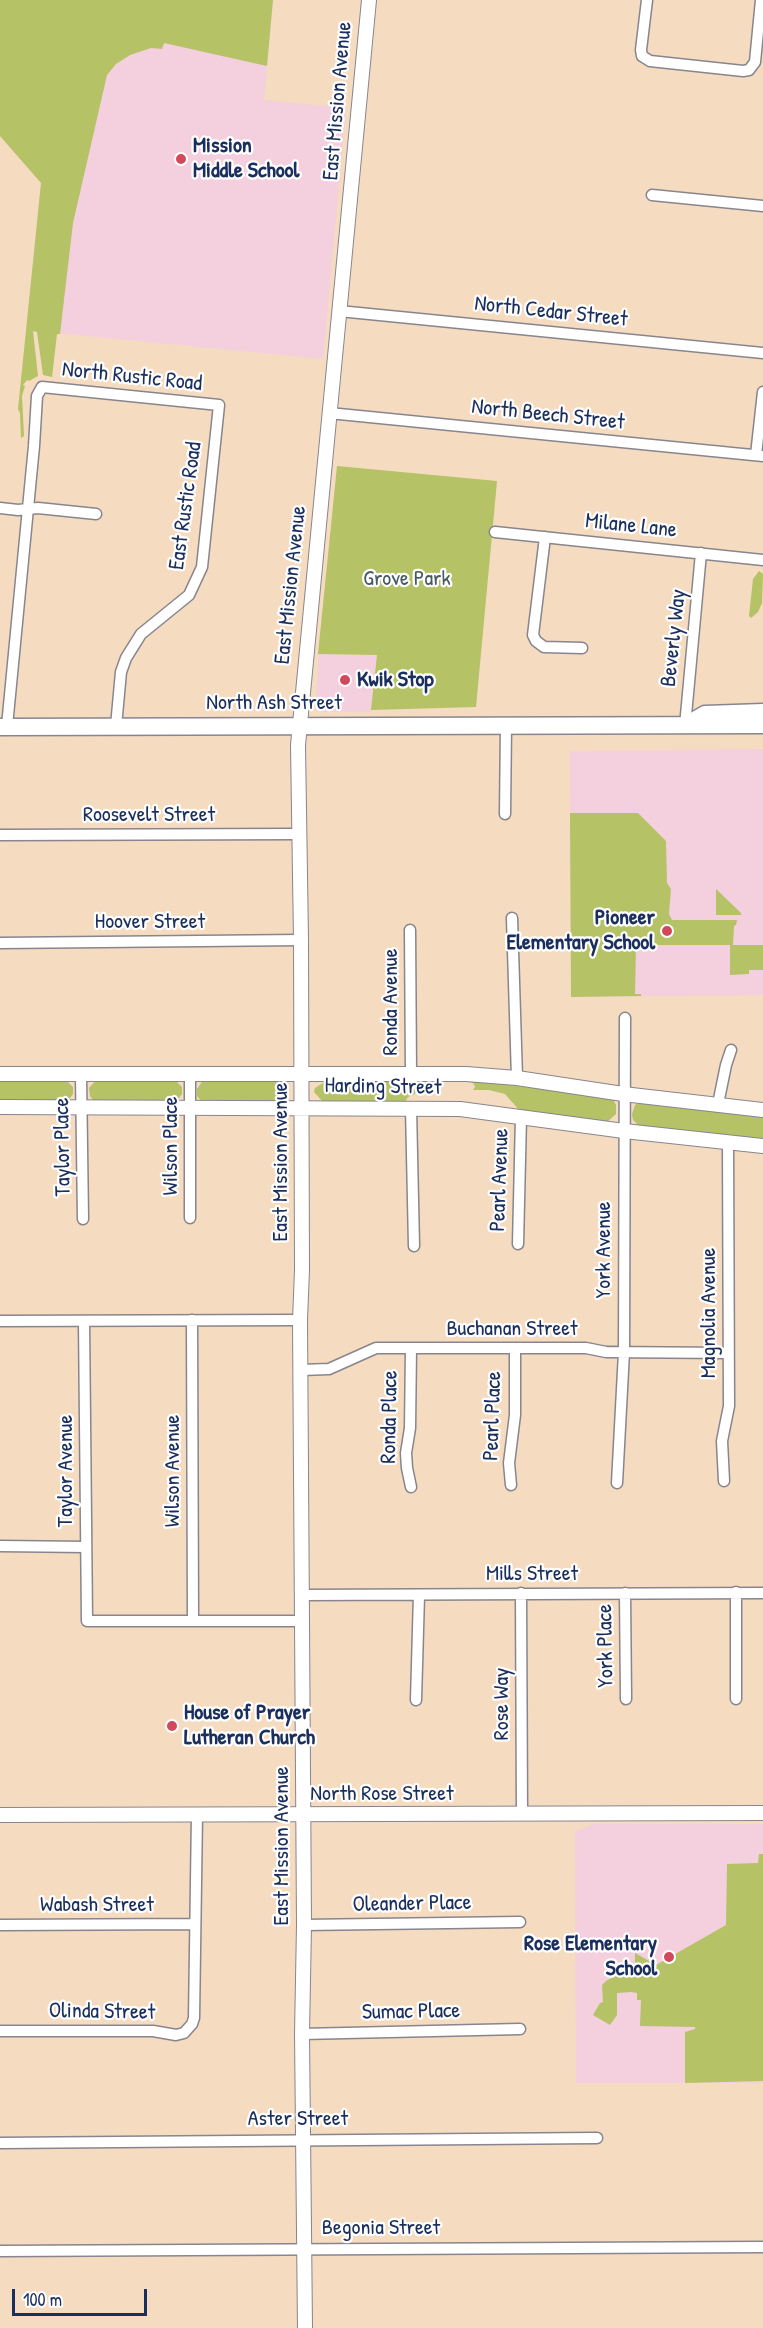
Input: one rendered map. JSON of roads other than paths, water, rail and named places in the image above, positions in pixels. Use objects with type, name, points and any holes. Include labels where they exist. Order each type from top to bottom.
[{"type":"main road","name":"East Mission Avenue","points":[[305,2328],[302,2034],[304,1924],[299,726],[369,0]]},
{"type":"main road","points":[[685,726],[705,714],[763,712]]},
{"type":"main road","points":[[705,726],[763,737]]},
{"type":"main road","name":"North Ash Street","points":[[3,727],[763,726]]},
{"type":"main road","name":"Harding Street","points":[[0,1074],[411,1074],[517,1078],[624,1094],[763,1110]]},
{"type":"main road","name":"Harding Street","points":[[0,1107],[460,1109],[624,1131],[763,1146]]},
{"type":"main road","name":"North Rose Street","points":[[0,1815],[763,1813]]},
{"type":"street","points":[[647,0],[642,56],[651,62],[743,71],[748,70],[755,62],[761,0]]},
{"type":"street","points":[[652,195],[763,206]]},
{"type":"street","name":"North Cedar Street","points":[[339,311],[761,353]]},
{"type":"street","name":"North Rustic Road","points":[[28,509],[37,396],[42,387],[219,405]]},
{"type":"street","points":[[760,456],[763,392]]},
{"type":"street","name":"East Rustic Road","points":[[116,726],[121,672],[126,658],[141,634],[189,595],[201,567],[219,405]]},
{"type":"street","name":"North Beech Street","points":[[329,413],[760,456]]},
{"type":"street","points":[[0,508],[96,514]]},
{"type":"street","points":[[3,727],[28,509]]},
{"type":"street","name":"Milane Lane","points":[[495,532],[763,560]]},
{"type":"street","points":[[545,537],[533,635],[536,641],[544,646],[582,648]]},
{"type":"street","name":"Beverly Way","points":[[685,726],[702,553]]},
{"type":"street","points":[[505,814],[506,726]]},
{"type":"street","name":"Roosevelt Street","points":[[0,836],[298,834]]},
{"type":"street","points":[[512,918],[517,1078]]},
{"type":"street","name":"Ronda Avenue","points":[[410,930],[411,1074]]},
{"type":"street","name":"Hoover Street","points":[[0,943],[301,940]]},
{"type":"street","name":"York Avenue","points":[[617,1483],[624,1352],[625,1018]]},
{"type":"street","points":[[718,1104],[731,1050]]},
{"type":"street","name":"Wilson Place","points":[[190,1074],[190,1218]]},
{"type":"street","name":"Taylor Place","points":[[81,1075],[83,1219]]},
{"type":"street","points":[[411,1108],[414,1246]]},
{"type":"street","name":"Pearl Avenue","points":[[518,1244],[521,1117]]},
{"type":"street","name":"Magnolia Avenue","points":[[724,1481],[722,1441],[729,1406],[728,1143]]},
{"type":"street","name":"Wilson Avenue","points":[[192,1320],[193,1621]]},
{"type":"street","points":[[0,1321],[300,1320]]},
{"type":"street","name":"Taylor Avenue","points":[[84,1321],[87,1621],[193,1621]]},
{"type":"street","name":"Buchanan Street","points":[[301,1370],[329,1370],[376,1348],[586,1348],[624,1352],[728,1353]]},
{"type":"street","name":"Ronda Place","points":[[411,1348],[410,1428],[406,1453],[411,1486]]},
{"type":"street","name":"Pearl Place","points":[[511,1485],[509,1463],[515,1416],[515,1348]]},
{"type":"street","points":[[0,1546],[86,1547]]},
{"type":"street","points":[[736,1592],[736,1699]]},
{"type":"street","name":"Rose Way","points":[[521,1593],[522,1814]]},
{"type":"street","name":"York Place","points":[[625,1593],[626,1699]]},
{"type":"street","name":"Mills Street","points":[[302,1594],[763,1593]]},
{"type":"street","points":[[416,1700],[420,1595]]},
{"type":"street","points":[[193,1621],[302,1621]]},
{"type":"street","points":[[194,1924],[197,1814]]},
{"type":"street","name":"Oleander Place","points":[[304,1924],[520,1922]]},
{"type":"street","name":"Wabash Street","points":[[0,1925],[194,1924]]},
{"type":"street","name":"Olinda Street","points":[[0,2031],[153,2031],[176,2035],[184,2033],[194,2018],[194,1924]]},
{"type":"street","name":"Sumac Place","points":[[302,2034],[520,2029]]},
{"type":"street","name":"Aster Street","points":[[0,2143],[597,2138]]},
{"type":"street","name":"Begonia Street","points":[[0,2252],[304,2248],[763,2247]]},
{"type":"place","name":"Mission Middle School","points":[[181,159]]},
{"type":"place","name":"Kwik Stop","points":[[345,680]]},
{"type":"place","name":"Pioneer Elementary School","points":[[667,931]]},
{"type":"place","name":"House of Prayer Lutheran Church","points":[[172,1726]]},
{"type":"place","name":"Rose Elementary School","points":[[669,1957]]},
{"type":"park label","name":"Grove Park","points":[[407,579]]}]
